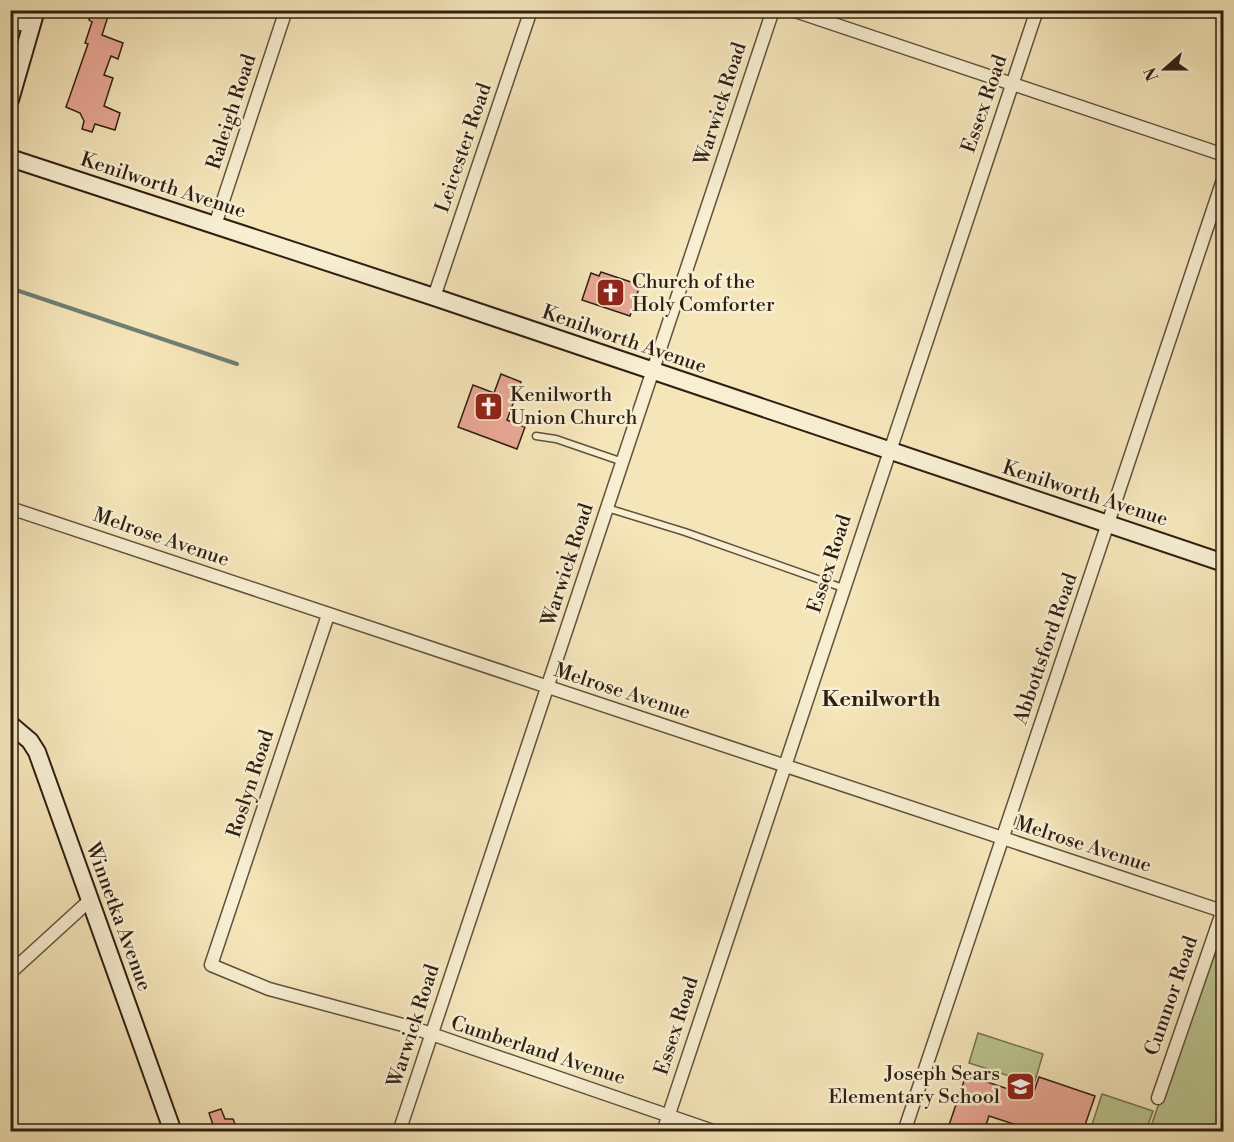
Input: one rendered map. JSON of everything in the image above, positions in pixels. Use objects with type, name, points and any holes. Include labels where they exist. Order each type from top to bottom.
[{"type":"street","name":"Raleigh Road","points":[[215,225],[286,10]]},
{"type":"street","name":"Leicester Road","points":[[434,297],[531,10]]},
{"type":"street","name":"Warwick Road","points":[[399,1131],[773,10]]},
{"type":"street","points":[[792,10],[1224,155]]},
{"type":"street","name":"Essex Road","points":[[663,1131],[1037,10]]},
{"type":"street","points":[[10,22],[34,18],[10,100]]},
{"type":"street","name":"Kenilworth Avenue","points":[[10,158],[434,297],[888,452],[1224,562]]},
{"type":"street","name":"Abbottsford Road","points":[[904,1131],[1224,177]]},
{"type":"street","name":"Melrose Avenue","points":[[10,508],[1002,840],[1223,909]]},
{"type":"street","name":"Roslyn Road","points":[[211,965],[328,615]]},
{"type":"street","name":"Winnetka Avenue","points":[[10,724],[30,741],[37,752],[173,1131]]},
{"type":"street","points":[[10,973],[89,901]]},
{"type":"street","name":"Cumnor Road","points":[[1158,1098],[1223,909]]},
{"type":"street","name":"Cumberland Avenue","points":[[211,965],[269,989],[357,1011],[716,1131]]},
{"type":"lane","points":[[536,436],[556,439],[622,462]]},
{"type":"lane","points":[[607,508],[685,532],[843,588]]},
{"type":"green space","points":[[1223,932],[1223,1131],[1149,1132],[1158,1106]]},
{"type":"green space","points":[[978,1033],[1043,1054],[1034,1084],[969,1063]]},
{"type":"green space","points":[[1102,1094],[1153,1111],[1146,1131],[1090,1131]]},
{"type":"building","points":[[92,10],[110,10],[102,35],[123,43],[118,59],[111,56],[104,75],[113,78],[104,106],[120,113],[115,130],[95,124],[92,132],[82,129],[84,121],[80,113],[66,107],[88,44],[85,43],[92,22],[89,20]]},
{"type":"building","name":"Church of the Holy Comforter","points":[[601,272],[640,285],[630,316],[582,300],[591,273],[599,276]]},
{"type":"building","name":"Kenilworth Union Church","points":[[501,374],[521,382],[507,420],[525,427],[517,449],[458,427],[473,385],[494,393]]},
{"type":"building","points":[[966,1075],[1032,1097],[1039,1077],[1095,1096],[1083,1131],[1035,1131],[989,1116],[984,1131],[947,1131]]},
{"type":"building","points":[[221,1109],[225,1119],[233,1119],[238,1131],[215,1131],[209,1113]]},
{"type":"waterway","points":[[10,288],[237,364]]},
{"type":"place","name":"Church of the Holy Comforter","points":[[611,293]]},
{"type":"place","name":"Kenilworth Union Church","points":[[489,407]]},
{"type":"place","name":"Joseph Sears Elementary School","points":[[1021,1086]]},
{"type":"district","name":"Kenilworth","points":[[881,699]]}]
